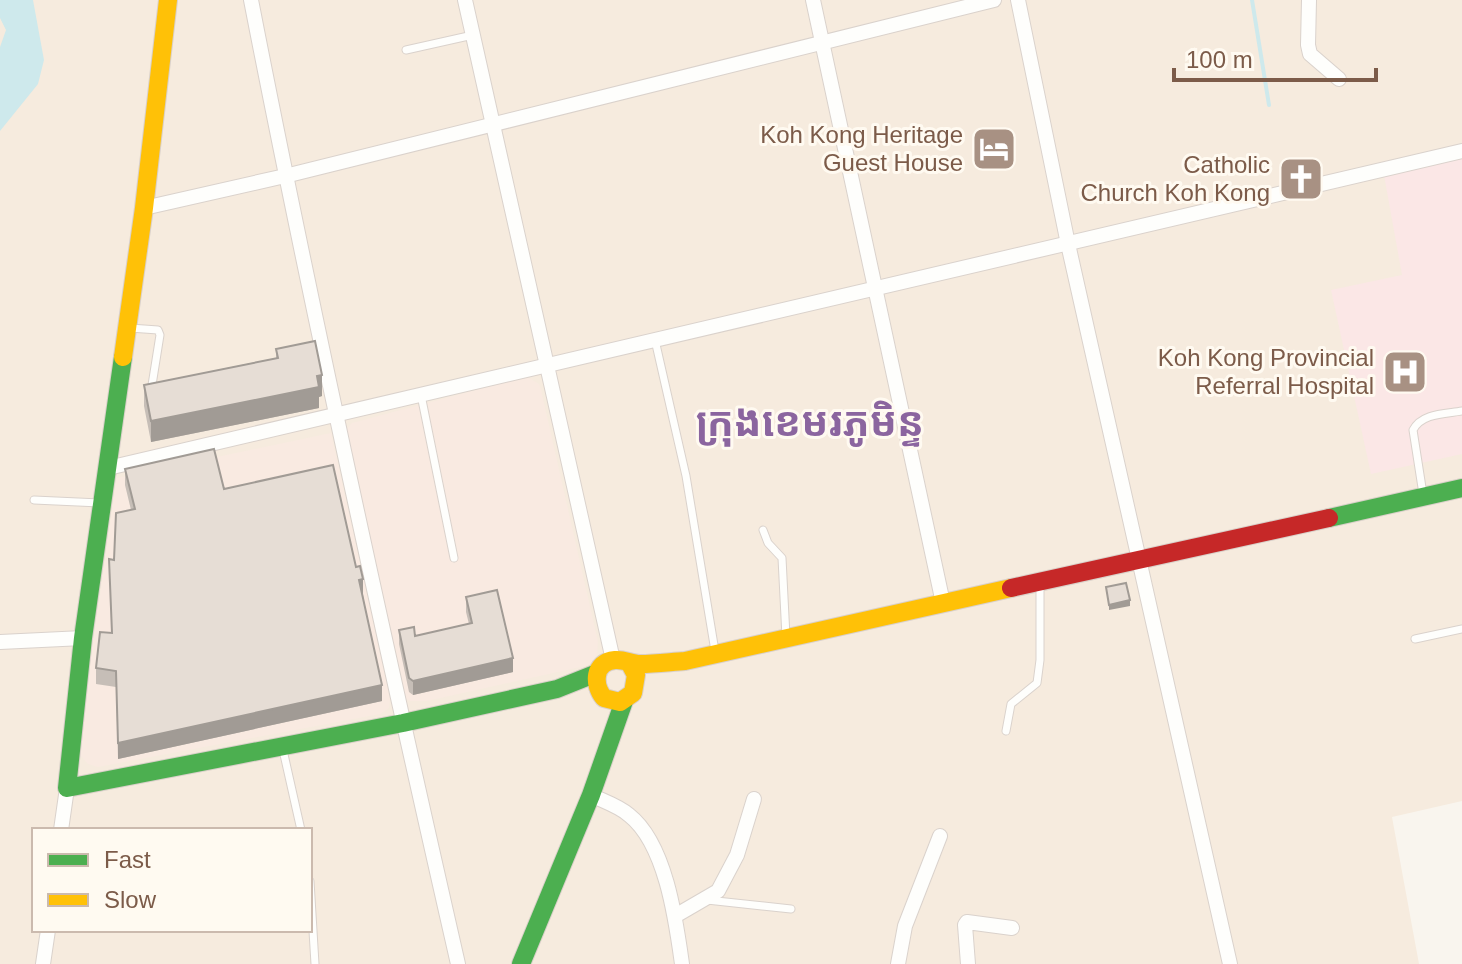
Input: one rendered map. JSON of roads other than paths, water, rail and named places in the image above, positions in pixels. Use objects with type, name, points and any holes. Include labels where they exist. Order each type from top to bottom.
[{"type":"street","points":[[61,828],[83,638],[144,208],[168,0]]},
{"type":"street","points":[[251,0],[285,176],[458,964]]},
{"type":"street","points":[[465,0],[546,366],[621,662],[637,674],[635,692],[610,698],[557,689]]},
{"type":"street","points":[[813,0],[943,603]]},
{"type":"street","points":[[144,208],[285,176],[994,0]]},
{"type":"street","points":[[1018,0],[1068,244],[1230,964]]},
{"type":"street","points":[[1309,0],[1310,54],[1339,79]]},
{"type":"street","points":[[108,468],[1462,151]]},
{"type":"street","points":[[521,964],[591,795],[615,728],[610,698],[595,683],[597,673],[606,662],[685,661],[1462,488]]},
{"type":"street","points":[[0,642],[83,638]]},
{"type":"street","points":[[638,686],[685,661]]},
{"type":"street","points":[[67,788],[403,723],[557,689],[597,673]]},
{"type":"street","points":[[591,795],[629,814],[645,832],[661,869],[675,916],[682,964]]},
{"type":"street","points":[[675,916],[718,891],[732,865],[754,799]]},
{"type":"street","points":[[898,964],[905,926],[940,836]]},
{"type":"street","points":[[968,964],[967,922],[1012,928]]},
{"type":"street","points":[[43,964],[48,932]]},
{"type":"lane","points":[[406,50],[473,35]]},
{"type":"lane","points":[[128,328],[158,330],[160,335],[152,385]]},
{"type":"lane","points":[[655,340],[686,476],[715,654]]},
{"type":"lane","points":[[421,395],[454,558]]},
{"type":"lane","points":[[1423,496],[1413,430],[1417,422],[1429,417],[1462,411]]},
{"type":"lane","points":[[34,500],[103,503]]},
{"type":"lane","points":[[763,530],[768,543],[782,558],[786,638]]},
{"type":"lane","points":[[1006,731],[1011,704],[1037,683],[1041,581]]},
{"type":"lane","points":[[1415,639],[1462,629]]},
{"type":"lane","points":[[282,748],[301,828]]},
{"type":"lane","points":[[705,900],[791,909]]},
{"type":"lane","points":[[312,914],[315,964]]},
{"type":"water","points":[[0,0],[33,0],[44,60],[38,84],[0,131],[0,47],[6,30],[0,18]]},
{"type":"waterway","points":[[1252,0],[1269,105]]},
{"type":"place","name":"Koh Kong Heritage Guest House","points":[[994,149]]},
{"type":"place","name":"Catholic Church Koh Kong","points":[[1301,179]]},
{"type":"place","name":"Koh Kong Provincial Referral Hospital","points":[[1405,372]]},
{"type":"district","name":"ក្រុងខេមរភូមិន្ទ","points":[[810,422]]}]
